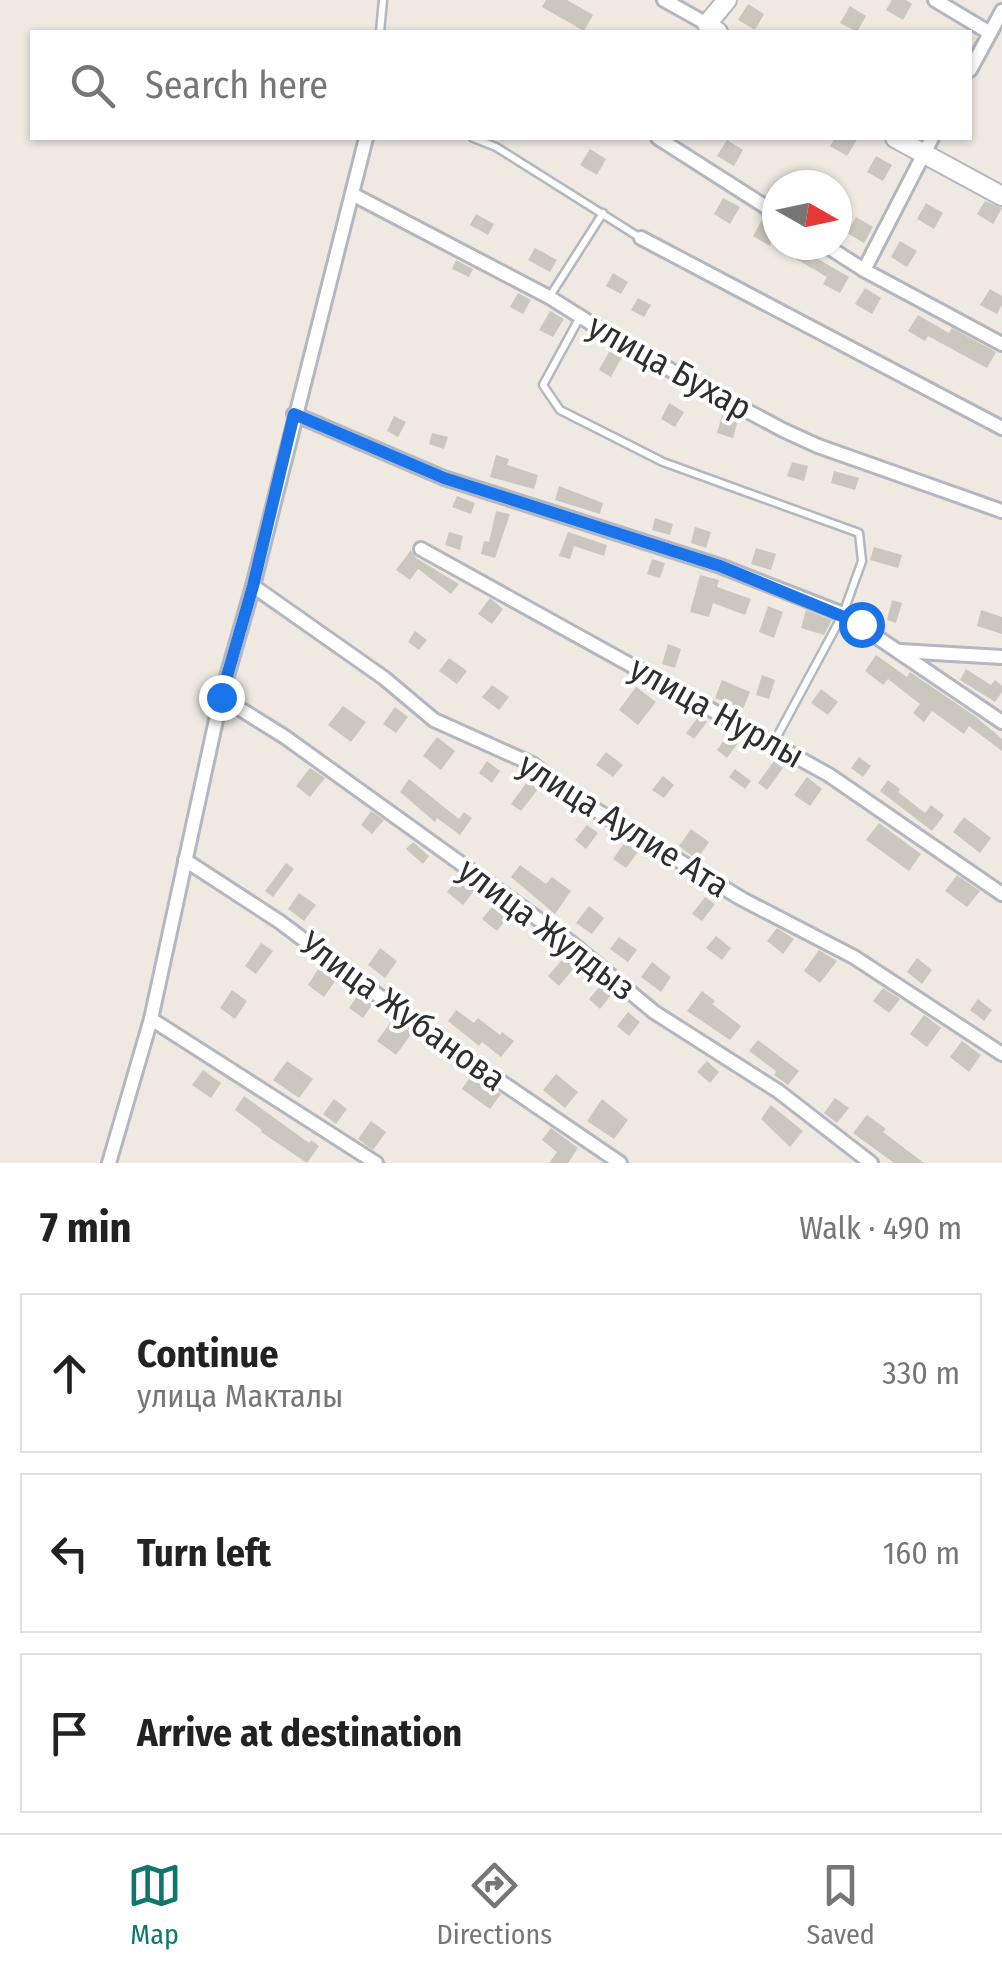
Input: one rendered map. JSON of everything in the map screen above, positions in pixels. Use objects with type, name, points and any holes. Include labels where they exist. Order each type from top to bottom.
[{"type":"street","points":[[664,0],[709,30],[727,0]]},
{"type":"street","points":[[935,0],[990,33]]},
{"type":"street","points":[[972,66],[1002,11]]},
{"type":"street","points":[[109,1163],[151,1018],[221,697],[253,586],[366,140]]},
{"type":"street","points":[[663,140],[762,204]]},
{"type":"street","points":[[903,140],[928,146],[1002,196]]},
{"type":"street","points":[[864,270],[928,146]]},
{"type":"street","name":"улица Бухар","points":[[352,194],[549,297],[635,351],[782,430],[1002,511]]},
{"type":"street","points":[[641,238],[1002,428]]},
{"type":"street","points":[[848,260],[1002,344]]},
{"type":"street","points":[[294,414],[430,473],[720,566],[843,614],[1002,722]]},
{"type":"street","name":"улица Нурлы","points":[[421,549],[829,775],[1002,894]]},
{"type":"street","name":"улица Аулие Ата","points":[[253,586],[384,678],[434,720],[532,764],[579,800],[742,899],[854,957],[1002,1054]]},
{"type":"street","points":[[898,651],[1002,657]]},
{"type":"street","name":"улица Жулдыз","points":[[221,697],[285,737],[570,942],[654,1012],[778,1091],[871,1163]]},
{"type":"street","name":"Улица Жубанова","points":[[185,860],[280,922],[419,1026],[620,1163]]},
{"type":"street","points":[[151,1018],[376,1163]]},
{"type":"lane","points":[[380,30],[382,0]]},
{"type":"lane","points":[[478,140],[641,238]]},
{"type":"lane","points":[[549,297],[603,213]]},
{"type":"lane","points":[[580,316],[543,385],[560,410],[663,462],[859,533],[862,561],[843,614],[773,744]]},
{"type":"building","points":[[546,0],[567,0],[593,15],[582,30],[542,7]]},
{"type":"building","points":[[892,0],[912,4],[903,20],[886,10]]},
{"type":"building","points":[[748,4],[764,14],[755,30],[738,20]]},
{"type":"building","points":[[850,6],[866,16],[858,30],[840,23]]},
{"type":"building","points":[[727,140],[743,150],[734,166],[717,156]]},
{"type":"building","points":[[834,140],[857,140],[847,156],[830,146]]},
{"type":"building","points":[[590,149],[606,159],[597,175],[580,165]]},
{"type":"building","points":[[876,156],[892,165],[883,181],[867,172]]},
{"type":"building","points":[[723,198],[740,207],[730,224],[714,214]]},
{"type":"building","points":[[985,201],[1002,208],[993,224],[977,214]]},
{"type":"building","points":[[926,203],[943,213],[934,229],[917,219]]},
{"type":"building","points":[[476,214],[494,224],[488,235],[470,225]]},
{"type":"building","points":[[856,217],[873,227],[864,243],[852,236]]},
{"type":"building","points":[[762,220],[762,241],[753,236]]},
{"type":"building","points":[[900,241],[917,251],[907,267],[891,257]]},
{"type":"building","points":[[535,248],[557,260],[550,272],[528,260]]},
{"type":"building","points":[[456,260],[473,269],[469,277],[452,269]]},
{"type":"building","points":[[798,260],[820,260],[849,277],[840,293],[823,284],[827,277]]},
{"type":"building","points":[[613,273],[628,282],[621,294],[606,286]]},
{"type":"building","points":[[865,288],[881,298],[872,314],[855,304]]},
{"type":"building","points":[[990,289],[1002,296],[997,314],[980,305]]},
{"type":"building","points":[[518,293],[531,300],[523,314],[510,307]]},
{"type":"building","points":[[638,298],[651,305],[644,317],[631,310]]},
{"type":"building","points":[[550,311],[564,319],[553,337],[539,330]]},
{"type":"building","points":[[918,315],[996,352],[987,368],[928,336],[925,341],[908,331]]},
{"type":"building","points":[[610,350],[622,357],[611,377],[599,370]]},
{"type":"building","points":[[669,403],[684,412],[675,427],[661,419]]},
{"type":"building","points":[[722,415],[738,420],[733,438],[717,433]]},
{"type":"building","points":[[394,416],[406,422],[398,437],[387,431]]},
{"type":"building","points":[[432,433],[448,437],[444,449],[429,444]]},
{"type":"building","points":[[496,455],[509,459],[507,465],[538,475],[534,489],[490,477]]},
{"type":"building","points":[[792,462],[808,466],[804,481],[787,476]]},
{"type":"building","points":[[834,471],[859,478],[855,490],[831,483]]},
{"type":"building","points":[[559,486],[603,503],[600,514],[555,500]]},
{"type":"building","points":[[457,496],[475,503],[471,514],[452,507]]},
{"type":"building","points":[[496,511],[510,514],[495,558],[481,554],[484,541],[489,542]]},
{"type":"building","points":[[655,518],[673,524],[670,535],[652,530]]},
{"type":"building","points":[[695,527],[711,532],[706,548],[691,543]]},
{"type":"building","points":[[449,532],[463,536],[460,550],[445,545]]},
{"type":"building","points":[[568,532],[607,545],[604,556],[574,546],[570,559],[559,556]]},
{"type":"building","points":[[874,547],[902,555],[898,568],[870,560]]},
{"type":"building","points":[[756,548],[776,554],[771,570],[751,564]]},
{"type":"building","points":[[411,550],[416,558],[459,584],[451,594],[418,569],[410,580],[396,570]]},
{"type":"building","points":[[652,559],[665,563],[660,578],[647,574]]},
{"type":"building","points":[[700,575],[719,580],[717,587],[751,599],[745,615],[713,603],[709,617],[690,612]]},
{"type":"building","points":[[490,598],[503,609],[492,624],[478,614]]},
{"type":"building","points":[[892,600],[902,603],[896,623],[887,620]]},
{"type":"building","points":[[768,606],[783,612],[774,638],[759,632]]},
{"type":"building","points":[[806,610],[832,620],[824,635],[801,628]]},
{"type":"building","points":[[981,610],[1002,617],[1002,634],[977,626]]},
{"type":"building","points":[[415,631],[427,640],[419,650],[408,642]]},
{"type":"building","points":[[668,644],[681,649],[675,668],[662,664]]},
{"type":"building","points":[[876,655],[907,677],[910,672],[976,717],[1002,739],[1002,751],[969,726],[964,734],[932,711],[924,722],[913,713],[920,704],[888,679],[883,685],[865,671]]},
{"type":"building","points":[[449,658],[467,671],[457,684],[439,671]]},
{"type":"building","points":[[966,669],[991,685],[995,680],[1002,686],[995,702],[960,680]]},
{"type":"building","points":[[762,675],[775,680],[769,699],[756,695]]},
{"type":"building","points":[[722,680],[750,692],[743,709],[715,698]]},
{"type":"building","points":[[492,685],[509,697],[499,710],[482,697]]},
{"type":"building","points":[[636,687],[656,702],[638,725],[619,710]]},
{"type":"building","points":[[821,689],[838,702],[828,715],[811,703]]},
{"type":"building","points":[[343,706],[366,722],[351,742],[328,725]]},
{"type":"building","points":[[395,707],[408,717],[396,733],[383,724]]},
{"type":"building","points":[[699,716],[707,722],[694,739],[686,733]]},
{"type":"building","points":[[728,735],[738,743],[727,758],[717,750]]},
{"type":"building","points":[[437,737],[455,751],[441,770],[423,756]]},
{"type":"building","points":[[606,752],[623,765],[613,777],[596,765]]},
{"type":"building","points":[[859,757],[871,766],[863,777],[851,768]]},
{"type":"building","points":[[487,761],[500,771],[492,783],[479,773]]},
{"type":"building","points":[[774,761],[783,768],[767,790],[758,783]]},
{"type":"building","points":[[310,768],[325,778],[310,797],[296,786]]},
{"type":"building","points":[[735,769],[751,781],[745,789],[729,777]]},
{"type":"building","points":[[663,776],[674,785],[664,798],[652,790]]},
{"type":"building","points":[[807,777],[822,789],[810,806],[794,795]]},
{"type":"building","points":[[409,779],[459,819],[464,812],[472,818],[460,835],[437,818],[435,822],[400,792]]},
{"type":"building","points":[[888,780],[925,813],[931,805],[944,815],[932,831],[880,791]]},
{"type":"building","points":[[527,782],[538,789],[521,811],[511,804]]},
{"type":"building","points":[[371,811],[384,820],[372,834],[361,825]]},
{"type":"building","points":[[964,817],[991,838],[980,853],[953,832]]},
{"type":"building","points":[[879,823],[921,854],[909,871],[866,840]]},
{"type":"building","points":[[587,825],[598,833],[586,849],[575,840]]},
{"type":"building","points":[[691,829],[709,842],[697,860],[679,846]]},
{"type":"building","points":[[413,842],[429,856],[423,864],[406,849]]},
{"type":"building","points":[[625,842],[638,852],[626,868],[613,859]]},
{"type":"building","points":[[286,863],[294,869],[273,897],[265,891]]},
{"type":"building","points":[[520,865],[546,884],[552,877],[571,891],[555,914],[511,877]]},
{"type":"building","points":[[460,875],[477,887],[463,905],[447,892]]},
{"type":"building","points":[[957,875],[980,891],[967,907],[945,891]]},
{"type":"building","points":[[299,893],[316,905],[304,921],[288,909]]},
{"type":"building","points":[[705,897],[715,904],[702,921],[692,914]]},
{"type":"building","points":[[496,902],[511,913],[497,931],[482,919]]},
{"type":"building","points":[[589,906],[604,918],[592,934],[576,923]]},
{"type":"building","points":[[777,928],[794,939],[783,954],[767,941]]},
{"type":"building","points":[[716,936],[731,948],[722,960],[706,948]]},
{"type":"building","points":[[619,937],[637,950],[628,962],[610,949]]},
{"type":"building","points":[[261,943],[273,951],[256,974],[245,966]]},
{"type":"building","points":[[380,948],[397,961],[385,978],[368,965]]},
{"type":"building","points":[[819,950],[837,961],[820,983],[804,971]]},
{"type":"building","points":[[567,954],[578,963],[559,986],[548,976]]},
{"type":"building","points":[[917,958],[932,970],[922,984],[907,972]]},
{"type":"building","points":[[652,962],[671,977],[661,992],[641,977]]},
{"type":"building","points":[[319,968],[336,980],[324,997],[308,985]]},
{"type":"building","points":[[601,985],[612,994],[600,1009],[589,999]]},
{"type":"building","points":[[883,988],[900,999],[889,1013],[873,1001]]},
{"type":"building","points":[[232,990],[247,1001],[235,1019],[220,1008]]},
{"type":"building","points":[[702,991],[741,1026],[730,1040],[687,1011]]},
{"type":"building","points":[[358,995],[372,1005],[363,1018],[349,1008]]},
{"type":"building","points":[[978,999],[992,1010],[984,1021],[970,1010]]},
{"type":"building","points":[[456,1010],[474,1023],[478,1018],[514,1041],[501,1057],[482,1042],[479,1046],[448,1021]]},
{"type":"building","points":[[628,1012],[640,1022],[629,1036],[617,1026]]},
{"type":"building","points":[[924,1015],[941,1028],[927,1047],[910,1034]]},
{"type":"building","points":[[393,1019],[412,1033],[396,1055],[377,1041]]},
{"type":"building","points":[[758,1040],[799,1071],[788,1085],[749,1051]]},
{"type":"building","points":[[962,1041],[981,1055],[969,1072],[950,1057]]},
{"type":"building","points":[[287,1061],[313,1079],[299,1098],[273,1080]]},
{"type":"building","points":[[707,1061],[719,1072],[710,1083],[697,1072]]},
{"type":"building","points":[[203,1070],[221,1083],[211,1098],[192,1085]]},
{"type":"building","points":[[472,1074],[501,1094],[490,1109],[462,1089]]},
{"type":"building","points":[[556,1074],[578,1092],[565,1108],[543,1090]]},
{"type":"building","points":[[244,1096],[309,1143],[311,1140],[319,1146],[307,1163],[235,1110]]},
{"type":"building","points":[[835,1098],[849,1108],[837,1123],[824,1113]]},
{"type":"building","points":[[334,1099],[347,1109],[336,1124],[323,1114]]},
{"type":"building","points":[[602,1099],[628,1120],[614,1139],[587,1121]]},
{"type":"building","points":[[771,1105],[803,1131],[790,1147],[761,1119]]},
{"type":"building","points":[[867,1115],[924,1163],[894,1163],[853,1133]]},
{"type":"building","points":[[371,1121],[386,1132],[373,1150],[358,1139]]},
{"type":"building","points":[[551,1128],[578,1148],[568,1163],[549,1163],[557,1152],[542,1140]]},
{"type":"route","points":[[221,697],[253,586],[294,414],[444,478],[720,566],[861,624]]}]
